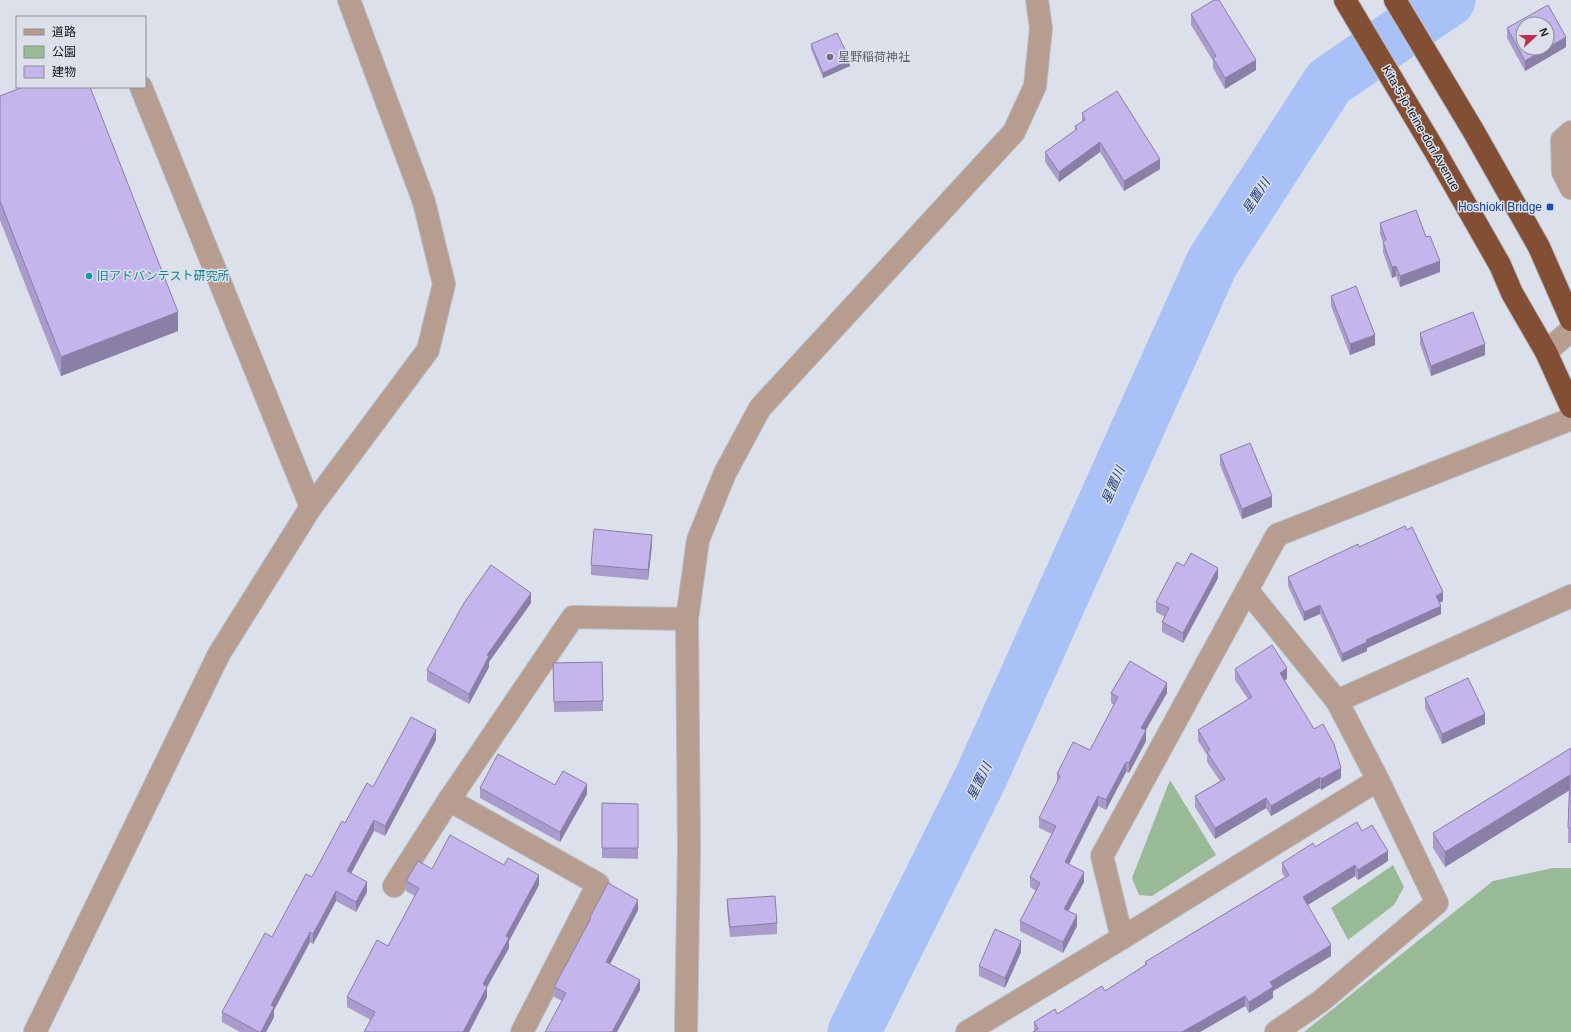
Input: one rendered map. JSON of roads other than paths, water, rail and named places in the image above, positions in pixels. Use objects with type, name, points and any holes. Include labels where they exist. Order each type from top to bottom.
[{"type":"highway","name":"Kita-5-jo-teine-dori Avenue","points":[[1345,0],[1435,151],[1500,266],[1512,293],[1546,352],[1571,407]]},
{"type":"highway","points":[[1395,0],[1474,132],[1539,247],[1571,320]]},
{"type":"street","points":[[35,1032],[219,654],[311,507],[428,350],[444,284],[424,202],[349,0]]},
{"type":"street","points":[[686,1032],[689,849],[687,619],[698,540],[725,474],[760,408],[1014,132],[1035,86],[1041,28],[1037,0]]},
{"type":"street","points":[[141,88],[311,507]]},
{"type":"street","points":[[1571,132],[1562,140],[1563,172],[1571,188]]},
{"type":"street","points":[[1546,352],[1571,330]]},
{"type":"street","points":[[1122,938],[1102,856],[1277,535],[1571,419]]},
{"type":"street","points":[[1247,590],[1337,700],[1378,780],[1437,903],[1321,1000],[1276,1032]]},
{"type":"street","points":[[1337,700],[1571,596]]},
{"type":"street","points":[[394,886],[449,800],[573,617],[687,619]]},
{"type":"street","points":[[967,1032],[1378,780]]},
{"type":"street","points":[[449,800],[598,884],[522,1032]]},
{"type":"waterway","name":"星置川","points":[[854,1032],[981,777],[1212,263],[1329,82],[1449,0]]},
{"type":"place","name":"星野稲荷神社","points":[[830,57]]},
{"type":"place","name":"Hoshioki Bridge","points":[[1550,207]]},
{"type":"place","name":"旧アドバンテスト研究所","points":[[89,276]]}]
